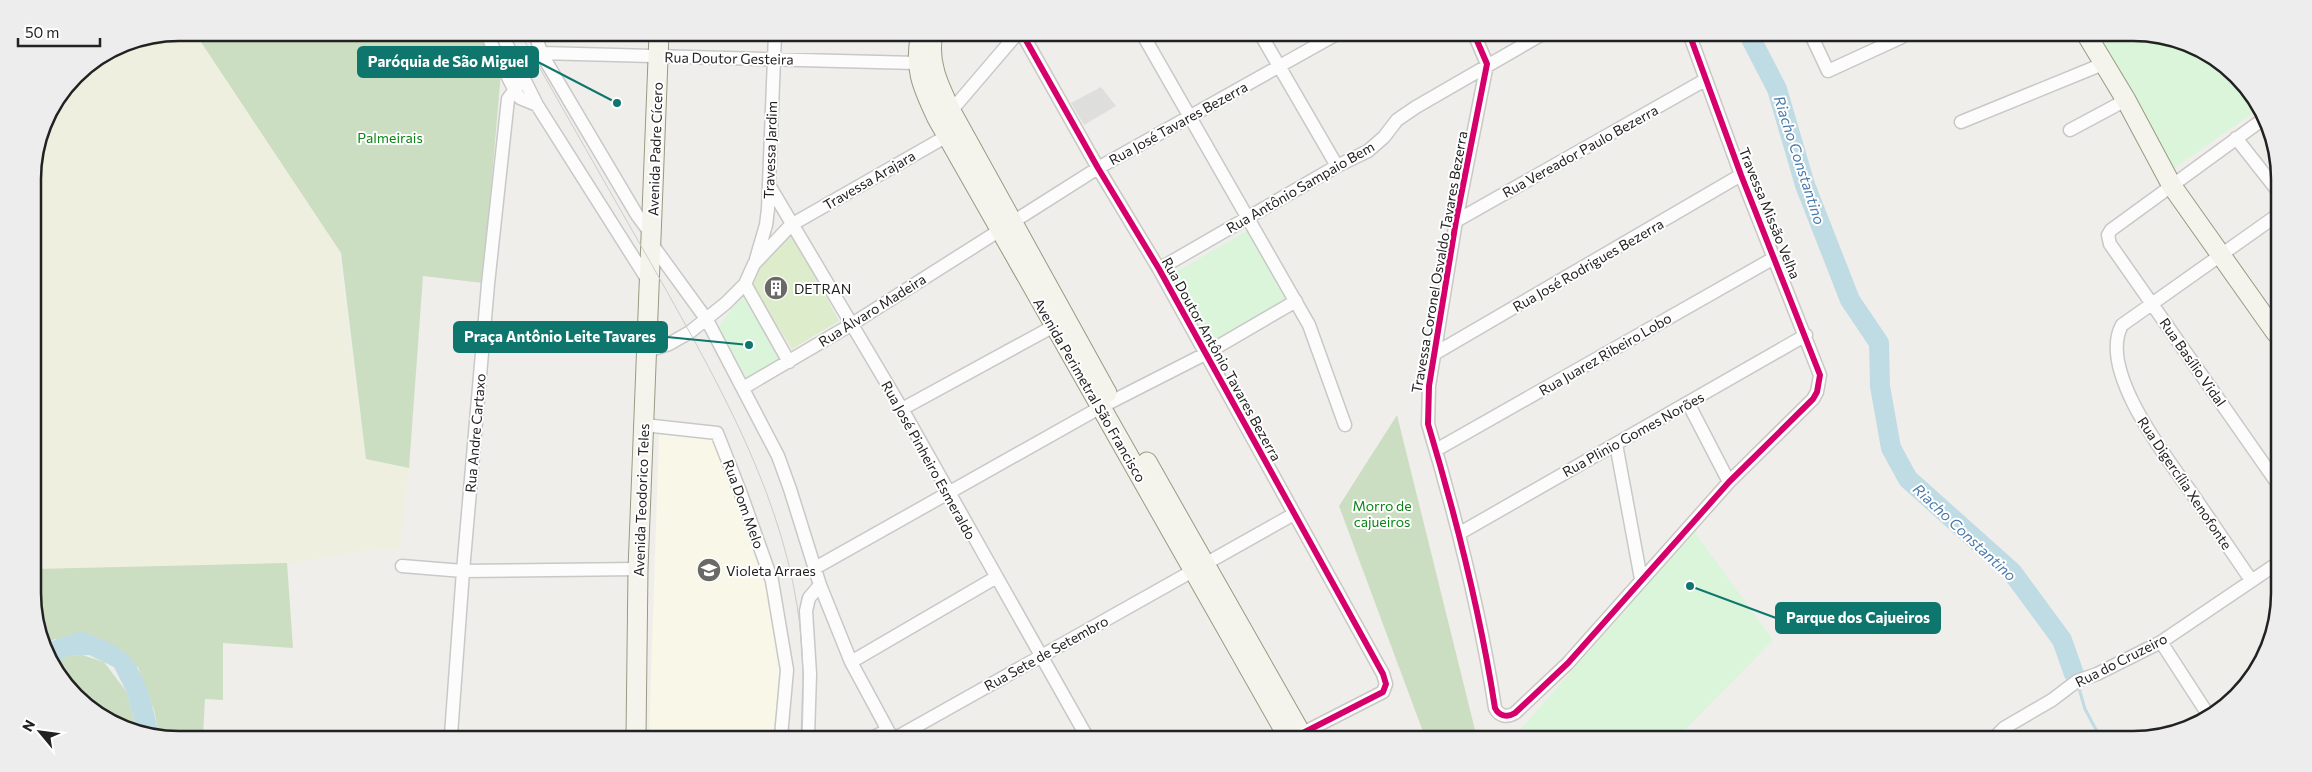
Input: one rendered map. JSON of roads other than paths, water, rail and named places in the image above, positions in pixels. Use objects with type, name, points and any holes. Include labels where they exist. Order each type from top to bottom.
[{"type":"main road","name":"Avenida Padre Cícero","points":[[651,264],[659,41]]},
{"type":"main road","name":"Avenida Perimetral São Francisco","points":[[920,41],[916,63],[929,100],[944,115],[1254,665],[1294,730]]},
{"type":"main road","name":"Avenida Perimetral São Francisco","points":[[932,41],[930,48],[932,63],[939,87],[947,136],[1006,226],[1054,326],[1107,404]]},
{"type":"main road","points":[[2090,41],[2126,100],[2172,186],[2271,326]]},
{"type":"main road","name":"Avenida Teodorico Teles","points":[[636,731],[638,569],[651,264]]},
{"type":"street","points":[[490,41],[520,98],[538,105]]},
{"type":"street","points":[[505,41],[538,105],[650,283]]},
{"type":"street","points":[[537,41],[541,54],[652,239],[707,320],[778,456],[820,585],[851,662],[883,731]]},
{"type":"street","name":"Travessa Jardim","points":[[647,352],[669,344],[707,320],[744,284],[754,264],[766,225],[775,41]]},
{"type":"street","points":[[944,115],[1011,41]]},
{"type":"street","name":"Rua Doutor Antônio Tavares Bezerra","points":[[1026,41],[1158,269],[1383,674],[1386,688],[1378,696],[1308,730]]},
{"type":"street","points":[[1147,41],[1296,301],[1312,333],[1345,425]]},
{"type":"street","points":[[1264,41],[1337,166]]},
{"type":"street","name":"Rua José Tavares Bezerra","points":[[1006,226],[1098,168],[1326,41]]},
{"type":"street","points":[[1477,41],[1487,64]]},
{"type":"street","name":"Rua Antônio Sampaio Bem","points":[[1158,269],[1337,166],[1368,151],[1384,137],[1398,120],[1416,107],[1487,64],[1530,41]]},
{"type":"street","name":"Travessa Missão Velha","points":[[1692,41],[1741,175],[1806,335],[1820,375],[1817,392],[1813,399],[1729,482]]},
{"type":"street","points":[[1814,41],[1828,71],[1893,41]]},
{"type":"street","name":"Rua Doutor Gesteira","points":[[541,54],[916,63]]},
{"type":"street","name":"Travessa Coronel Osvaldo Tavares Bezerra","points":[[1487,64],[1456,221],[1434,354],[1427,411],[1428,424],[1460,533],[1487,656],[1495,708],[1501,715],[1512,715],[1568,663],[1641,579]]},
{"type":"street","points":[[1961,122],[2103,64]]},
{"type":"street","name":"Rua Andre Cartaxo","points":[[451,731],[462,571],[488,284],[508,99],[524,77]]},
{"type":"street","name":"Rua Vereador Paulo Bezerra","points":[[1456,221],[1705,80]]},
{"type":"street","points":[[2070,130],[2126,100]]},
{"type":"street","points":[[2172,186],[2259,122]]},
{"type":"street","name":"Travessa Arajara","points":[[791,225],[947,136]]},
{"type":"street","points":[[2236,138],[2271,184]]},
{"type":"street","name":"Rua José Rodrigues Bezerra","points":[[1434,354],[1741,175]]},
{"type":"street","name":"Rua José Pinheiro Esmeraldo","points":[[768,185],[902,409],[995,578],[1083,731]]},
{"type":"street","name":"Rua Basílio Vidal","points":[[2172,186],[2111,230],[2108,235],[2110,244],[2271,474]]},
{"type":"street","points":[[2151,302],[2271,219]]},
{"type":"street","name":"Travessa Jardim","points":[[754,264],[791,225]]},
{"type":"street","name":"Rua Álvaro Madeira","points":[[743,388],[852,324],[1006,226]]},
{"type":"street","name":"Rua Juarez Ribeiro Lobo","points":[[1436,450],[1774,258]]},
{"type":"street","points":[[744,284],[789,362]]},
{"type":"street","points":[[815,568],[1107,404],[1205,354],[1296,301]]},
{"type":"street","name":"Rua Digercília Xenofonte","points":[[2151,302],[2122,325],[2118,332],[2117,352],[2122,374],[2145,426],[2251,580]]},
{"type":"street","points":[[902,409],[1054,326]]},
{"type":"street","name":"Rua Plinio Gomes Norões","points":[[1460,533],[1806,335]]},
{"type":"street","points":[[1641,579],[1729,482],[1688,403]]},
{"type":"street","name":"Rua Dom Melo","points":[[644,425],[717,433],[772,581],[787,670],[781,731]]},
{"type":"street","points":[[1616,444],[1641,579]]},
{"type":"street","name":"Rua Sete de Setembro","points":[[908,731],[1294,514]]},
{"type":"street","points":[[402,566],[462,571],[638,569]]},
{"type":"street","name":"Rua do Cruzeiro","points":[[2002,730],[2052,700],[2079,680],[2097,674],[2161,642],[2271,568]]},
{"type":"street","points":[[851,662],[995,578]]},
{"type":"street","points":[[808,731],[810,674],[806,610],[808,598],[820,585]]},
{"type":"street","points":[[2161,642],[2205,710]]},
{"type":"water","points":[[81,631],[104,640],[127,654],[141,674],[146,686],[158,729],[135,723],[126,691],[114,667],[89,655],[68,656],[59,661],[51,641]]},
{"type":"waterway","name":"Riacho Constantino","points":[[1752,41],[1777,89],[1805,185],[1850,300],[1879,343],[1880,386],[1891,448],[1908,479],[2012,572],[2062,640],[2074,674]]},
{"type":"waterway","name":"Riacho Constantino","points":[[2078,685],[2085,709],[2096,730]]},
{"type":"tram line","points":[[525,41],[697,346],[740,429],[758,472],[774,515],[787,559],[797,605],[803,670],[802,731]]},
{"type":"place","name":"Paróquia de São Miguel","points":[[617,103]]},
{"type":"place","name":"DETRAN","points":[[776,288]]},
{"type":"place","name":"Praça Antônio Leite Tavares","points":[[749,345]]},
{"type":"place","name":"Violeta Arraes","points":[[709,570]]},
{"type":"place","name":"Parque dos Cajueiros","points":[[1690,586]]},
{"type":"park label","name":"Palmeirais","points":[[390,137]]},
{"type":"park label","name":"Morro de cajueiros","points":[[1382,514]]}]
